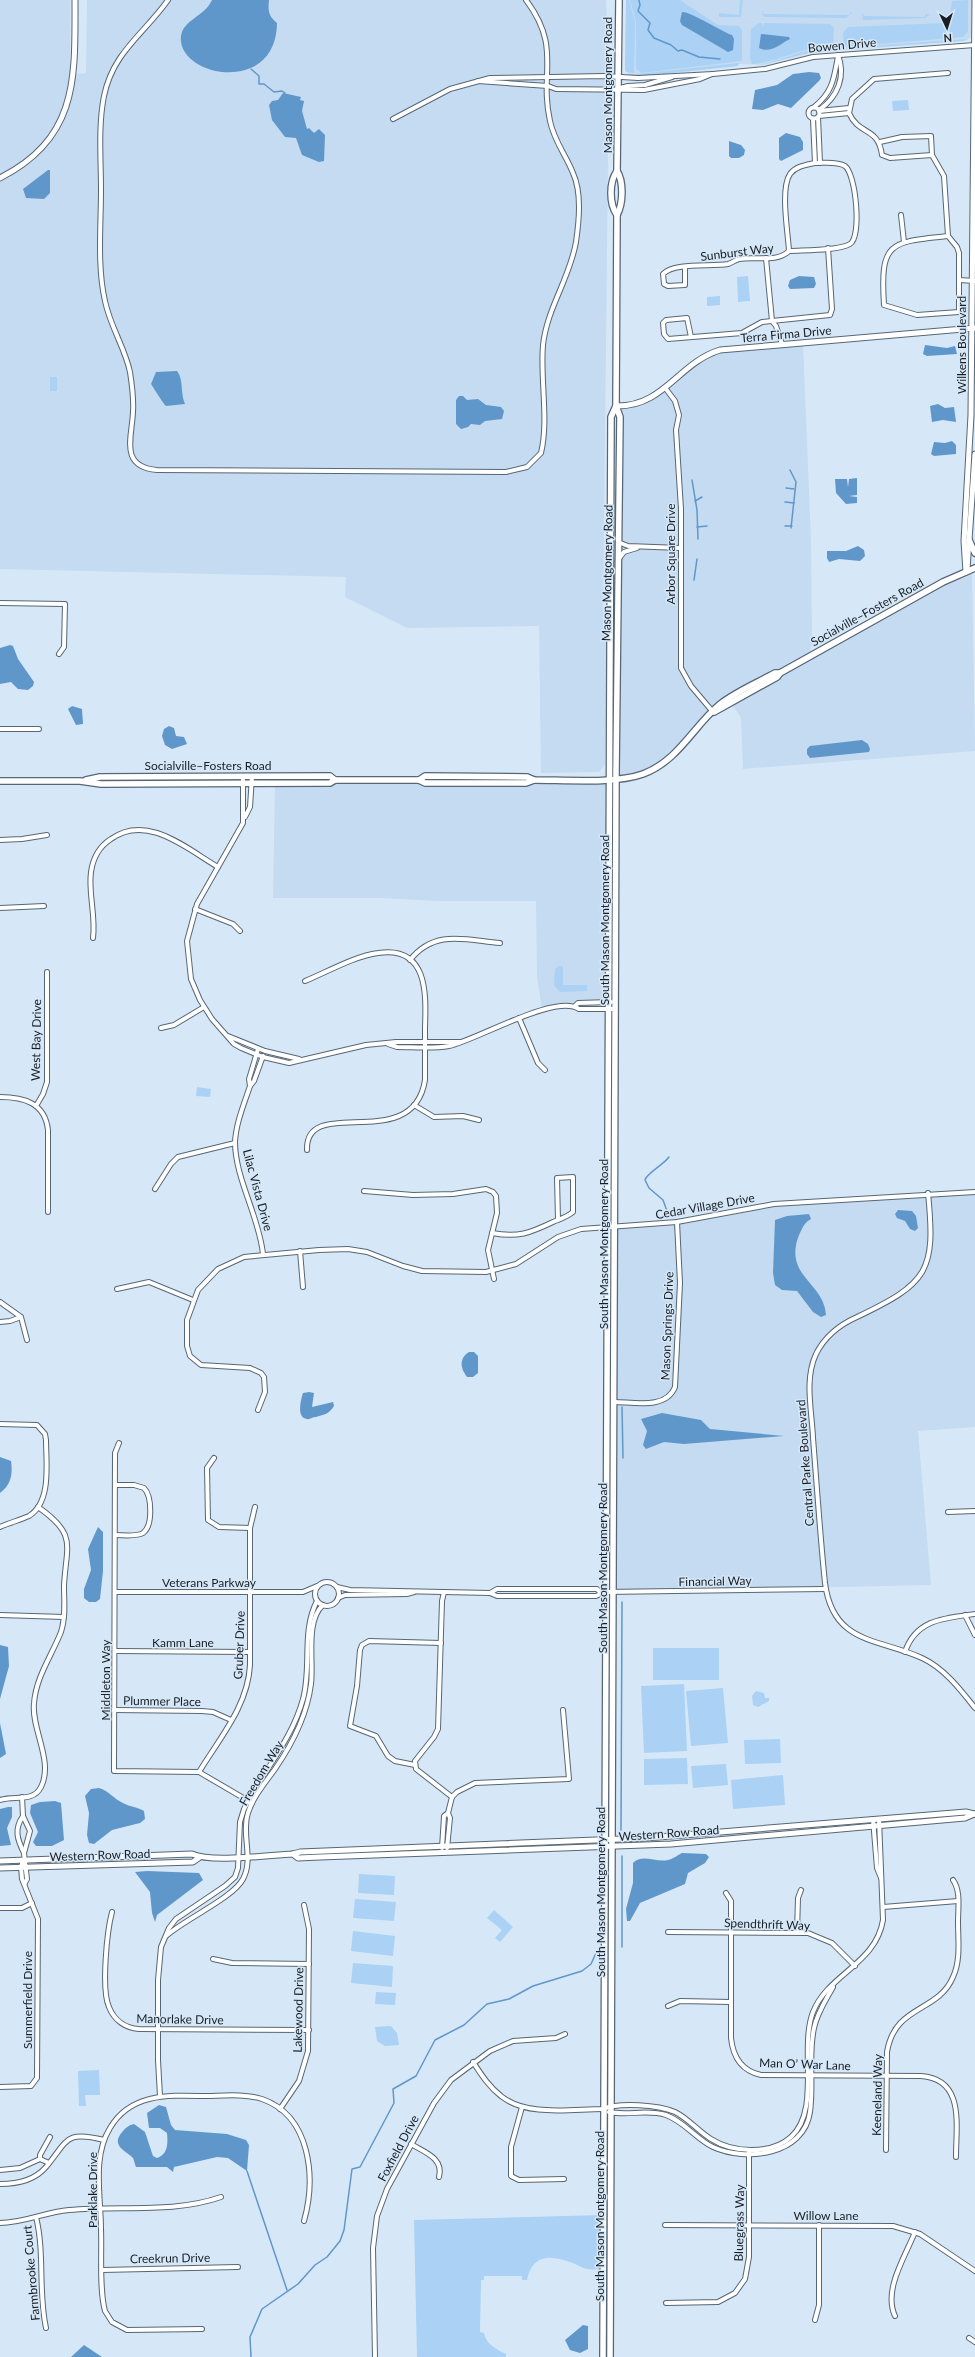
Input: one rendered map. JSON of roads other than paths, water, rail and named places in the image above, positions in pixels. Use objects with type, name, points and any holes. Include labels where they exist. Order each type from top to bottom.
[{"type":"main road","name":"Mason Montgomery Road","points":[[617,215],[612,208],[613,178],[617,171],[619,0]]},
{"type":"main road","name":"Mason Montgomery Road","points":[[616,779],[620,417],[616,406],[617,215],[621,208],[621,177],[617,171]]},
{"type":"main road","name":"Mason Montgomery Road","points":[[608,779],[610,716],[611,418],[616,406]]},
{"type":"main road","points":[[969,540],[975,553]]},
{"type":"main road","name":"Socialville–Fosters Road","points":[[0,781],[80,781],[101,784],[330,783],[335,780],[419,780],[425,776],[527,777],[534,780],[616,779],[642,775],[663,764],[714,712],[729,699],[775,673],[780,673],[943,582],[975,568]]},
{"type":"main road","name":"Socialville–Fosters Road","points":[[966,572],[975,572]]},
{"type":"main road","name":"Socialville–Fosters Road","points":[[80,781],[100,777],[243,776],[330,776],[335,780]]},
{"type":"main road","name":"South Mason Montgomery Road","points":[[603,2357],[603,1592],[608,1009],[608,779]]},
{"type":"main road","name":"South Mason Montgomery Road","points":[[610,2357],[616,779]]},
{"type":"street","points":[[0,178],[15,170],[38,152],[49,140],[62,116],[71,93],[74,74],[75,0]]},
{"type":"street","points":[[168,0],[120,57],[108,80],[102,114],[100,261],[102,288],[107,312],[126,357],[129,370],[133,398],[132,424],[129,437],[130,449],[135,460],[150,469],[506,472],[521,470],[533,463],[542,448],[542,366],[546,330],[549,315],[569,272],[578,221],[576,182],[554,135],[550,120],[548,86],[549,59],[546,37],[534,11],[526,0]]},
{"type":"street","name":"Wilkens Boulevard","points":[[966,572],[964,541],[971,432],[973,328],[975,0]]},
{"type":"street","name":"Bowen Drive","points":[[478,81],[514,76],[605,76],[618,78],[712,74],[765,69],[813,57],[975,45]]},
{"type":"street","points":[[820,163],[818,109],[833,84],[838,55]]},
{"type":"street","points":[[932,155],[890,158],[882,154],[880,142],[874,135],[858,126],[849,113],[849,108],[859,92],[874,79],[948,73]]},
{"type":"street","name":"Bowen Drive","points":[[618,89],[644,90],[700,79],[712,74]]},
{"type":"street","name":"Bowen Drive","points":[[618,89],[628,86],[645,85],[679,75]]},
{"type":"street","points":[[393,119],[450,89],[478,81],[548,86],[556,89],[618,89]]},
{"type":"street","points":[[815,163],[813,119],[808,113],[818,109],[849,108]]},
{"type":"street","points":[[813,119],[849,113]]},
{"type":"street","points":[[880,142],[902,137],[932,136],[932,155],[944,176],[948,236],[957,246],[959,253],[959,312],[917,315],[884,305],[882,272],[885,262],[897,244],[948,236]]},
{"type":"street","points":[[820,163],[844,166],[850,172],[854,182],[856,230],[854,238],[851,243],[842,247],[790,251],[785,185],[790,174],[798,168],[820,163]]},
{"type":"street","points":[[901,215],[904,242]]},
{"type":"street","points":[[690,337],[687,318],[666,320],[663,323],[664,334],[668,339],[742,333],[762,322],[830,315],[832,309],[828,248]]},
{"type":"street","name":"Sunburst Way","points":[[685,267],[685,285],[668,286],[664,284],[663,274],[666,271],[685,267],[728,264],[738,259],[784,256],[790,251]]},
{"type":"street","points":[[766,258],[772,321],[776,326],[782,344]]},
{"type":"street","points":[[959,280],[973,281]]},
{"type":"street","name":"Terra Firma Drive","points":[[616,406],[638,403],[666,389],[691,364],[711,353],[782,344],[973,328]]},
{"type":"street","name":"Arbor Square Drive","points":[[666,389],[675,401],[679,414],[676,430],[680,548],[681,668],[690,686],[714,712]]},
{"type":"street","points":[[966,572],[975,454]]},
{"type":"street","points":[[618,542],[627,546],[680,548]]},
{"type":"street","points":[[618,560],[624,552],[641,547]]},
{"type":"street","points":[[0,603],[64,604],[64,647],[59,654]]},
{"type":"street","points":[[0,729],[39,729]]},
{"type":"street","points":[[243,776],[244,818]]},
{"type":"street","points":[[252,776],[250,807],[238,833],[195,909],[188,936],[188,960],[191,979],[204,1007],[234,1044],[256,1055],[289,1063],[356,1046],[425,1042],[460,1042]]},
{"type":"street","points":[[93,938],[95,919],[90,880],[92,867],[100,849],[115,836],[133,830],[156,832],[218,867]]},
{"type":"street","points":[[0,840],[22,839],[47,834]]},
{"type":"street","points":[[0,908],[44,906]]},
{"type":"street","points":[[195,909],[229,922],[240,931]]},
{"type":"street","points":[[410,960],[424,945],[436,940],[450,938],[500,943]]},
{"type":"street","points":[[304,981],[378,953],[398,954],[410,960],[419,970],[425,985],[424,1087],[414,1105],[402,1115],[389,1120],[318,1126],[309,1134],[307,1150]]},
{"type":"street","name":"West Bay Drive","points":[[36,1106],[43,1094],[47,1082],[47,972]]},
{"type":"street","points":[[388,1044],[397,1047],[450,1046],[519,1018],[547,1009],[574,1006],[578,1002],[615,1002]]},
{"type":"street","points":[[574,1006],[579,1009],[615,1010]]},
{"type":"street","points":[[161,1028],[174,1025],[204,1007]]},
{"type":"street","points":[[519,1018],[538,1063],[545,1070]]},
{"type":"street","points":[[228,1036],[258,1049],[300,1059]]},
{"type":"street","name":"Lilac Vista Drive","points":[[250,1086],[249,1079],[258,1049]]},
{"type":"street","name":"Lilac Vista Drive","points":[[263,1254],[260,1233],[240,1170],[235,1143],[238,1122],[250,1086],[254,1081],[265,1051]]},
{"type":"street","points":[[0,1097],[22,1098],[36,1106],[45,1117],[48,1130],[48,1212]]},
{"type":"street","points":[[414,1105],[431,1116],[470,1116],[479,1120]]},
{"type":"street","points":[[155,1189],[171,1164],[181,1156],[235,1143]]},
{"type":"street","points":[[492,1233],[504,1236],[526,1235],[558,1220],[573,1212],[573,1177],[557,1178],[558,1220]]},
{"type":"street","points":[[364,1191],[414,1195],[491,1190],[496,1196],[497,1204],[496,1218],[488,1250],[494,1279]]},
{"type":"street","name":"Cedar Village Drive","points":[[258,1410],[265,1392],[264,1377],[261,1373],[250,1368],[201,1365],[190,1356],[187,1346],[187,1323],[193,1300],[204,1282],[218,1269],[235,1260],[263,1254],[300,1251],[360,1250],[422,1271],[493,1271],[525,1260],[567,1233],[580,1229],[677,1222],[774,1204],[928,1193],[975,1192]]},
{"type":"street","name":"Central Parke Boulevard","points":[[928,1193],[930,1248],[926,1264],[918,1279],[910,1288],[896,1298],[838,1327],[820,1346],[812,1366],[810,1398],[825,1589],[834,1611],[849,1630],[871,1642],[923,1658],[945,1673],[975,1708]]},
{"type":"street","name":"Mason Springs Drive","points":[[614,1402],[661,1401],[670,1396],[674,1387],[680,1283],[677,1222]]},
{"type":"street","points":[[300,1251],[303,1287]]},
{"type":"street","points":[[117,1288],[149,1282],[193,1300]]},
{"type":"street","points":[[0,1302],[21,1317],[27,1340]]},
{"type":"street","points":[[0,1322],[10,1321],[21,1317]]},
{"type":"street","points":[[0,1424],[37,1425],[45,1434],[46,1484],[38,1507],[30,1515],[0,1526]]},
{"type":"street","name":"Middleton Way","points":[[119,1443],[116,1452],[115,1485],[114,1770],[199,1772],[250,1802]]},
{"type":"street","points":[[214,1458],[207,1468],[208,1520],[219,1527],[250,1528]]},
{"type":"street","points":[[115,1485],[134,1485],[144,1488],[149,1497],[149,1520],[146,1530],[142,1534],[115,1535]]},
{"type":"street","points":[[0,1800],[22,1797],[36,1793],[43,1782],[43,1750],[34,1703],[36,1689],[60,1632],[64,1617],[64,1585],[69,1548],[67,1538],[56,1521],[38,1507]]},
{"type":"street","name":"Gruber Drive","points":[[199,1772],[231,1720],[245,1693],[250,1675],[250,1528],[255,1507]]},
{"type":"street","points":[[948,1512],[975,1510]]},
{"type":"street","points":[[316,1600],[315,1593],[317,1586],[327,1582],[337,1587],[350,1590],[409,1590],[414,1592]]},
{"type":"street","name":"Veterans Parkway","points":[[115,1592],[303,1592],[317,1586]]},
{"type":"street","points":[[337,1587],[338,1598]]},
{"type":"street","points":[[490,1593],[497,1589],[540,1588],[597,1589],[603,1592]]},
{"type":"street","name":"Financial Way","points":[[603,1592],[825,1589]]},
{"type":"street","points":[[303,1592],[323,1605],[334,1604],[338,1598],[345,1595],[444,1592],[490,1593],[497,1596],[596,1596],[603,1592]]},
{"type":"street","points":[[444,1592],[442,1598],[438,1728],[434,1737],[415,1761],[415,1765],[416,1769],[452,1798]]},
{"type":"street","name":"Freedom Way","points":[[160,2096],[158,1964],[164,1938],[176,1919],[230,1882],[237,1871],[240,1822],[285,1742],[303,1700],[308,1671],[309,1620],[316,1600]]},
{"type":"street","name":"Freedom Way","points":[[164,1938],[179,1925],[239,1885],[246,1874],[246,1820],[250,1802],[287,1750],[301,1725],[308,1702],[312,1675],[313,1622],[316,1613],[323,1605]]},
{"type":"street","points":[[905,1652],[910,1637],[921,1627],[939,1619],[975,1614]]},
{"type":"street","points":[[0,1615],[64,1617]]},
{"type":"street","points":[[964,1616],[975,1635]]},
{"type":"street","points":[[415,1765],[395,1761],[388,1756],[376,1736],[350,1726],[358,1686],[360,1650],[362,1645],[369,1641],[441,1643]]},
{"type":"street","name":"Kamm Lane","points":[[115,1651],[250,1652]]},
{"type":"street","points":[[303,1700],[308,1702]]},
{"type":"street","name":"Plummer Place","points":[[114,1710],[202,1711],[213,1712],[231,1720]]},
{"type":"street","points":[[444,1852],[450,1818],[448,1813],[452,1798],[457,1792],[475,1783],[569,1779],[563,1710]]},
{"type":"street","points":[[22,1797],[23,1816],[30,1833],[23,1861]]},
{"type":"street","name":"Western Row Road","points":[[0,1861],[192,1854],[200,1857],[247,1856],[293,1854],[300,1852],[604,1841],[966,1812],[974,1814]]},
{"type":"street","name":"Western Row Road","points":[[293,1854],[298,1858],[444,1852],[604,1848],[965,1818],[974,1814]]},
{"type":"street","points":[[23,1816],[18,1824],[17,1834],[24,1853]]},
{"type":"street","points":[[873,1819],[877,1826]]},
{"type":"street","points":[[473,2062],[500,2096],[522,2107],[611,2109],[662,2114],[680,2121],[712,2146],[725,2151],[749,2151],[783,2148],[801,2134],[807,2124],[811,2111],[809,2075],[814,2027],[819,2012],[834,1985],[867,1955],[876,1942],[882,1926],[883,1907],[881,1878],[877,1868],[877,1826],[879,1819]]},
{"type":"street","name":"Western Row Road","points":[[0,1868],[193,1862],[200,1857]]},
{"type":"street","name":"Summerfield Drive","points":[[0,2087],[31,2086],[37,2078],[38,1919],[22,1879],[24,1867],[23,1861]]},
{"type":"street","name":"Keeneland Way","points":[[886,2150],[886,2075],[888,2043],[895,2028],[909,2015],[941,1994],[953,1978],[957,1959],[958,1888],[953,1880]]},
{"type":"street","points":[[797,1932],[798,1898],[801,1890]]},
{"type":"street","name":"Man O’ War Lane","points":[[726,1893],[731,1904],[732,2045],[735,2057],[741,2065],[758,2074],[928,2076],[940,2081],[949,2090],[956,2108],[956,2157]]},
{"type":"street","points":[[883,1907],[958,1902]]},
{"type":"street","points":[[0,1908],[22,1908],[32,1903]]},
{"type":"street","name":"Lakewood Drive","points":[[280,2110],[303,2073],[308,2051],[309,1929],[304,1905]]},
{"type":"street","name":"Manorlake Drive","points":[[112,1912],[107,1944],[108,2006],[118,2020],[129,2027],[158,2029],[309,2030]]},
{"type":"street","name":"Spendthrift Way","points":[[668,1932],[797,1932],[815,1935],[827,1939],[855,1966]]},
{"type":"street","points":[[213,1959],[232,1963],[309,1964]]},
{"type":"street","points":[[668,2006],[680,2001],[731,2002]]},
{"type":"street","name":"Foxfield Drive","points":[[374,2357],[372,2259],[375,2226],[387,2189],[442,2089],[473,2062],[490,2051],[507,2043],[523,2040],[556,2038],[565,2034]]},
{"type":"street","name":"Parklake Drive","points":[[202,2329],[133,2331],[117,2326],[108,2316],[104,2307],[100,2163],[104,2140],[112,2124],[122,2113],[138,2102],[160,2096],[246,2096],[262,2100],[280,2110],[299,2131],[307,2149],[308,2192],[304,2221]]},
{"type":"street","points":[[522,2107],[511,2147],[511,2176],[519,2180],[564,2179]]},
{"type":"street","points":[[0,2184],[27,2179],[41,2171],[49,2163],[61,2145],[72,2138],[85,2136],[104,2140]]},
{"type":"street","points":[[40,2159],[40,2154],[50,2137]]},
{"type":"street","points":[[411,2144],[436,2160],[440,2168],[439,2177]]},
{"type":"street","name":"Bluegrass Way","points":[[666,2303],[715,2302],[724,2300],[736,2292],[747,2273],[749,2225],[749,2151]]},
{"type":"street","points":[[0,2170],[20,2168],[40,2159],[49,2163]]},
{"type":"street","points":[[0,2224],[18,2222],[59,2210],[189,2206],[221,2197]]},
{"type":"street","name":"Farmbrooke Court","points":[[36,2217],[39,2233],[42,2306],[46,2328]]},
{"type":"street","name":"Willow Lane","points":[[665,2225],[893,2226],[915,2232],[975,2271]]},
{"type":"street","points":[[815,2320],[819,2305],[820,2225]]},
{"type":"street","points":[[896,2316],[891,2304],[892,2291],[915,2232]]},
{"type":"street","name":"Creekrun Drive","points":[[102,2270],[238,2267]]},
{"type":"street","points":[[969,2338],[975,2342]]},
{"type":"waterway","points":[[639,0],[640,5],[638,11],[650,23],[648,30],[654,38],[671,45],[678,51],[682,50],[699,57],[720,59]]},
{"type":"waterway","points":[[251,69],[259,76],[259,84],[264,84],[274,92],[282,91],[285,93]]},
{"type":"waterway","points":[[790,470],[796,482],[791,528]]},
{"type":"waterway","points":[[692,480],[697,510],[698,539]]},
{"type":"waterway","points":[[786,488],[794,489]]},
{"type":"waterway","points":[[695,501],[702,497]]},
{"type":"waterway","points":[[785,502],[794,503]]},
{"type":"waterway","points":[[697,527],[707,526]]},
{"type":"waterway","points":[[785,526],[792,526]]},
{"type":"waterway","points":[[694,580],[697,559]]},
{"type":"waterway","points":[[667,1211],[663,1200],[649,1188],[645,1180],[648,1175],[669,1157]]},
{"type":"waterway","points":[[622,1407],[623,1458]]},
{"type":"waterway","points":[[621,1830],[622,1602]]},
{"type":"waterway","points":[[622,1856],[622,1947]]},
{"type":"waterway","points":[[251,2357],[250,2337],[262,2309],[298,2284],[315,2265],[327,2257],[340,2241],[344,2230],[352,2169],[360,2167],[394,2103],[393,2089],[416,2076],[435,2040],[464,2025],[487,2004],[509,1999],[533,1986],[582,1971],[591,1964],[596,1953]]},
{"type":"waterway","points":[[247,2171],[287,2290]]}]
